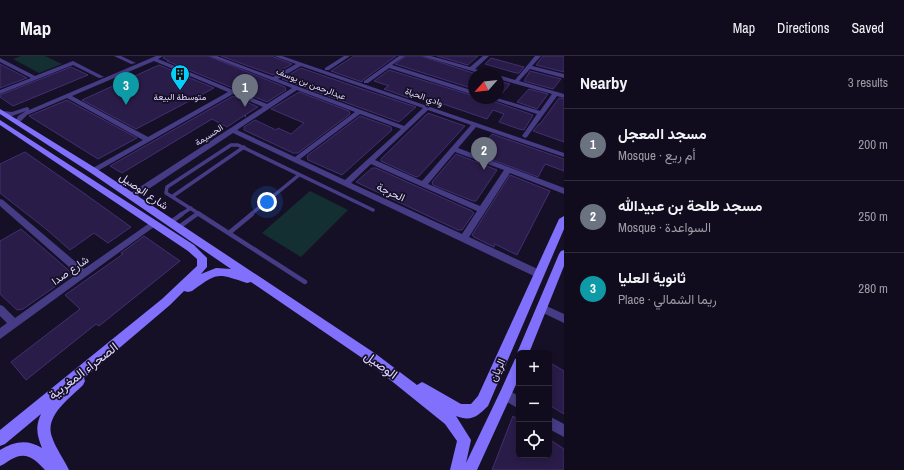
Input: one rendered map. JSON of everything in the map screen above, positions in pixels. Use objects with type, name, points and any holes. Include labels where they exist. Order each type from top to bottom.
[{"type":"street","points":[[0,59],[8,56]]},
{"type":"street","points":[[117,56],[133,63]]},
{"type":"street","points":[[18,122],[25,114],[42,104],[133,63],[160,56]]},
{"type":"street","name":"عبدالرحمن بن يوسف","points":[[212,56],[404,128]]},
{"type":"street","name":"وادي الحياة","points":[[277,56],[327,69],[525,136],[555,149],[564,155]]},
{"type":"street","name":"وادي الحياة","points":[[290,56],[302,62],[427,108],[555,149],[564,150]]},
{"type":"street","points":[[274,80],[302,62],[297,56]]},
{"type":"street","points":[[327,69],[347,56]]},
{"type":"street","points":[[366,82],[402,56]]},
{"type":"street","points":[[425,56],[468,68]]},
{"type":"street","points":[[473,68],[486,56]]},
{"type":"street","points":[[516,82],[538,56]]},
{"type":"street","points":[[2,112],[12,114],[68,96],[152,57],[268,107]]},
{"type":"street","points":[[0,59],[35,78]]},
{"type":"street","points":[[0,92],[73,63],[101,77]]},
{"type":"street","points":[[389,66],[468,90]]},
{"type":"street","points":[[529,66],[564,76]]},
{"type":"street","points":[[504,79],[564,96]]},
{"type":"street","name":"الحسيمة","points":[[132,196],[296,88]]},
{"type":"street","points":[[94,171],[233,92]]},
{"type":"street","points":[[525,136],[555,94]]},
{"type":"street","points":[[68,96],[148,140]]},
{"type":"street","points":[[504,102],[540,114]]},
{"type":"street","points":[[346,183],[427,108]]},
{"type":"street","name":"شارع الوصيل","points":[[2,112],[132,196],[274,293]]},
{"type":"street","points":[[296,160],[358,112]]},
{"type":"street","name":"شارع الوصيل","points":[[0,122],[195,251],[202,258],[202,267],[166,302]]},
{"type":"street","points":[[424,184],[475,124]]},
{"type":"street","name":"الحرجة","points":[[232,130],[539,274]]},
{"type":"street","points":[[455,149],[564,191]]},
{"type":"street","points":[[51,156],[61,150]]},
{"type":"street","points":[[370,161],[482,210]]},
{"type":"street","points":[[463,239],[508,170]]},
{"type":"street","points":[[0,202],[84,274]]},
{"type":"street","name":"الريان","points":[[372,358],[460,411],[474,411],[483,401],[539,274],[560,236],[564,219]]},
{"type":"street","name":"شارع صدا","points":[[0,334],[154,224]]},
{"type":"street","points":[[524,350],[564,254]]},
{"type":"street","points":[[166,302],[214,272],[224,271],[231,272],[274,293]]},
{"type":"street","name":"الوصيل","points":[[274,293],[372,358],[450,419],[464,440],[457,470]]},
{"type":"street","name":"الصحراء المغربية","points":[[0,439],[115,346],[166,302]]},
{"type":"street","points":[[542,308],[564,319]]},
{"type":"street","points":[[0,309],[14,324]]},
{"type":"street","points":[[62,470],[48,443],[43,428],[48,413],[115,346]]},
{"type":"street","name":"الريان","points":[[470,470],[506,395],[516,370]]},
{"type":"street","points":[[506,395],[516,401]]},
{"type":"street","points":[[552,424],[564,432]]},
{"type":"street","points":[[0,459],[14,449],[23,447],[30,449],[41,457],[54,470]]},
{"type":"lane","points":[[305,282],[173,196],[166,193],[167,188],[231,145],[238,145],[374,210]]},
{"type":"lane","points":[[173,196],[244,147]]},
{"type":"lane","points":[[229,233],[299,175]]},
{"type":"lane","points":[[171,222],[191,208]]},
{"type":"lane","points":[[179,228],[199,213]]},
{"type":"green space","points":[[21,56],[45,56],[62,64],[39,73],[13,59]]},
{"type":"green space","points":[[310,191],[348,210],[301,257],[262,233]]},
{"type":"building","points":[[164,56],[208,56],[285,87],[286,90],[267,102],[167,61],[169,61],[163,58]]},
{"type":"building","points":[[221,56],[271,56],[292,64],[273,75]]},
{"type":"building","points":[[354,56],[396,56],[362,82],[331,71]]},
{"type":"building","points":[[406,56],[421,56],[468,71],[468,87],[395,64]]},
{"type":"building","points":[[437,56],[478,56],[468,65]]},
{"type":"building","points":[[543,56],[564,56],[564,72],[536,65]]},
{"type":"building","points":[[491,58],[524,67],[519,73],[516,73],[504,70],[504,68],[485,64]]},
{"type":"building","points":[[0,64],[27,78],[0,88]]},
{"type":"building","points":[[159,65],[214,88],[136,129],[82,100]]},
{"type":"building","points":[[71,67],[88,75],[13,106],[0,97],[0,95]]},
{"type":"building","points":[[301,68],[416,107],[399,122],[282,79]]},
{"type":"building","points":[[389,70],[468,94],[468,104],[501,104],[533,115],[524,130],[519,129],[499,122],[504,114],[493,110],[487,119],[408,92],[412,99],[384,89],[389,86],[374,81]]},
{"type":"building","points":[[530,71],[561,79],[553,89],[524,81]]},
{"type":"building","points":[[504,82],[510,84],[504,91]]},
{"type":"building","points":[[529,89],[548,94],[537,109],[517,102]]},
{"type":"building","points":[[299,92],[349,111],[350,114],[298,153],[293,153],[244,130],[244,127],[255,120],[276,130],[278,128],[291,134],[304,123],[271,109]]},
{"type":"building","points":[[233,96],[258,107],[227,127],[212,119],[122,173],[110,166]]},
{"type":"building","points":[[559,98],[564,99],[564,142],[533,131]]},
{"type":"building","points":[[67,100],[137,138],[98,159],[29,116]]},
{"type":"building","points":[[428,113],[465,126],[419,176],[416,177],[381,161],[381,159]]},
{"type":"building","points":[[360,116],[391,127],[392,130],[342,175],[308,160],[307,156]]},
{"type":"building","points":[[492,134],[564,159],[564,171],[545,164],[538,177],[477,154]]},
{"type":"building","points":[[25,152],[131,227],[108,243],[94,233],[70,250],[0,193],[0,164]]},
{"type":"building","points":[[456,154],[497,170],[476,201],[433,185],[432,182]]},
{"type":"building","points":[[372,168],[376,168],[474,213],[462,230],[458,230],[356,182]]},
{"type":"building","points":[[510,175],[550,191],[517,255],[495,244],[494,247],[472,235]]},
{"type":"building","points":[[21,229],[73,274],[23,309],[17,310],[0,294],[0,241]]},
{"type":"building","points":[[144,236],[180,261],[99,326],[96,324],[26,380],[11,362],[80,309],[65,295],[123,254],[121,253]]},
{"type":"building","points":[[552,364],[564,371],[564,414],[552,407]]},
{"type":"building","points":[[513,416],[516,418],[516,458],[552,458],[552,441],[564,449],[564,470],[492,470]]},
{"type":"place","name":"متوسطة البيعة","points":[[180,91]]},
{"type":"place","name":"ثانوية العليا","points":[[126,105]]},
{"type":"place","name":"مسجد المعجل","points":[[245,107]]},
{"type":"place","name":"مسجد طلحة بن عبيدالله","points":[[484,170]]}]
